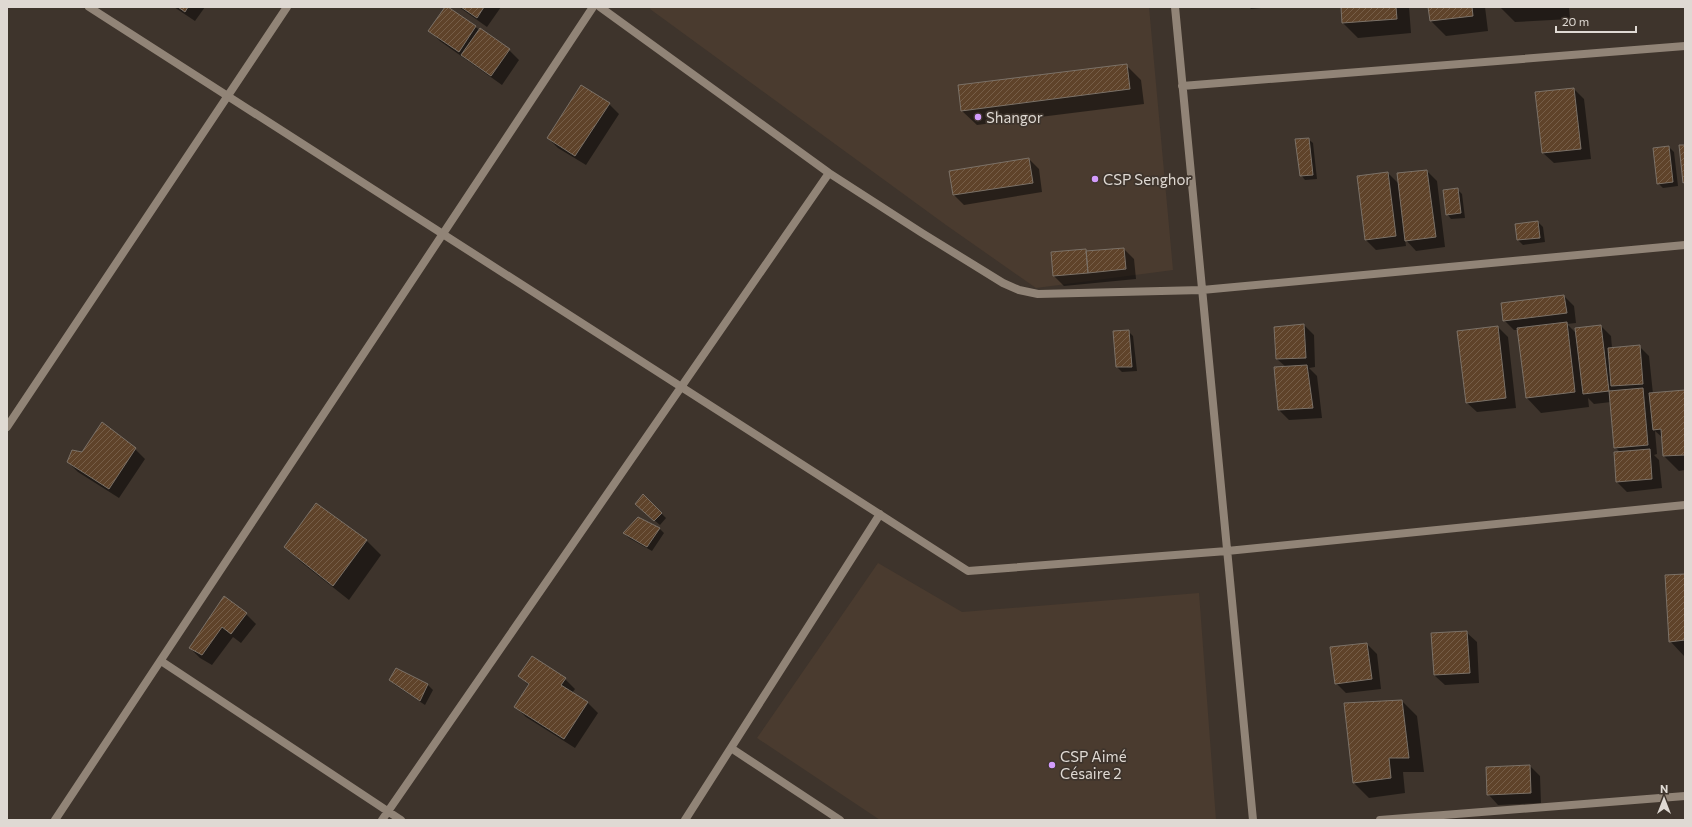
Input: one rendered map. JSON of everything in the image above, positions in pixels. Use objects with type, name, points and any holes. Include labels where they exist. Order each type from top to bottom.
[{"type":"street","points":[[89,7],[968,571],[1227,551],[1685,505]]},
{"type":"street","points":[[7,428],[287,7]]},
{"type":"street","points":[[55,820],[593,7]]},
{"type":"street","points":[[600,7],[829,173],[1003,283],[1019,290],[1038,294],[1202,290],[1685,245]]},
{"type":"street","points":[[1175,7],[1253,820]]},
{"type":"street","points":[[1182,86],[1685,46]]},
{"type":"street","points":[[382,820],[829,173]]},
{"type":"street","points":[[685,820],[880,514]]},
{"type":"street","points":[[161,660],[401,820]]},
{"type":"street","points":[[731,748],[840,820]]},
{"type":"street","points":[[1380,820],[1685,796]]},
{"type":"shaded area","name":"Shangor","points":[[651,7],[1149,7],[1173,270],[1036,288],[946,225],[650,9]]},
{"type":"shaded area","points":[[878,563],[962,612],[1199,593],[1216,820],[880,820],[757,738]]},
{"type":"building","points":[[178,7],[188,7],[185,12]]},
{"type":"building","points":[[445,7],[448,7],[476,26],[459,52],[428,31]]},
{"type":"building","points":[[461,7],[484,7],[477,18]]},
{"type":"building","points":[[1341,7],[1396,7],[1397,19],[1342,23]]},
{"type":"building","points":[[1428,7],[1472,7],[1473,16],[1430,21]]},
{"type":"building","points":[[480,28],[510,49],[491,76],[461,55]]},
{"type":"building","points":[[1127,64],[1130,89],[961,111],[958,85]]},
{"type":"building","points":[[581,85],[610,103],[575,156],[547,138]]},
{"type":"building","points":[[1574,88],[1581,149],[1542,153],[1535,92]]},
{"type":"building","points":[[1309,138],[1313,175],[1300,176],[1295,139]]},
{"type":"building","points":[[1679,145],[1685,145],[1685,182],[1683,183]]},
{"type":"building","points":[[1669,146],[1673,182],[1657,184],[1653,148]]},
{"type":"building","points":[[1029,158],[1033,183],[953,195],[949,171]]},
{"type":"building","points":[[1427,170],[1436,237],[1405,241],[1397,173]]},
{"type":"building","points":[[1388,172],[1396,236],[1365,240],[1357,176]]},
{"type":"building","points":[[1458,188],[1461,213],[1446,215],[1443,190]]},
{"type":"building","points":[[1538,221],[1540,238],[1517,240],[1515,224]]},
{"type":"building","points":[[1124,248],[1126,269],[1088,273],[1086,251]]},
{"type":"building","points":[[1086,249],[1088,273],[1053,276],[1051,252]]},
{"type":"building","points":[[1564,295],[1567,313],[1503,321],[1501,303]]},
{"type":"building","points":[[1567,322],[1575,392],[1526,398],[1517,328]]},
{"type":"building","points":[[1304,324],[1306,358],[1276,359],[1274,327]]},
{"type":"building","points":[[1601,325],[1609,391],[1583,394],[1575,328]]},
{"type":"building","points":[[1498,326],[1506,398],[1466,403],[1457,331]]},
{"type":"building","points":[[1129,330],[1132,367],[1116,367],[1113,331]]},
{"type":"building","points":[[1640,345],[1643,384],[1611,386],[1608,348]]},
{"type":"building","points":[[1307,365],[1313,408],[1278,410],[1274,367]]},
{"type":"building","points":[[1643,388],[1648,445],[1614,448],[1609,391]]},
{"type":"building","points":[[1685,390],[1685,455],[1663,456],[1661,429],[1653,430],[1649,393]]},
{"type":"building","points":[[102,422],[136,448],[109,489],[67,462],[72,450],[82,452]]},
{"type":"building","points":[[1650,449],[1652,479],[1616,482],[1614,452]]},
{"type":"building","points":[[643,494],[662,513],[654,521],[635,504]]},
{"type":"building","points":[[316,503],[367,540],[333,586],[284,547]]},
{"type":"building","points":[[638,517],[660,528],[647,547],[623,533]]},
{"type":"building","points":[[1685,574],[1685,640],[1669,642],[1665,575]]},
{"type":"building","points":[[224,596],[247,613],[231,634],[222,627],[202,655],[189,648]]},
{"type":"building","points":[[1467,631],[1470,673],[1434,675],[1431,633]]},
{"type":"building","points":[[1367,643],[1372,679],[1335,684],[1330,647]]},
{"type":"building","points":[[532,656],[566,678],[561,685],[588,702],[564,739],[514,707],[529,684],[518,676]]},
{"type":"building","points":[[396,668],[428,684],[420,701],[389,680]]},
{"type":"building","points":[[1402,700],[1409,758],[1389,758],[1391,778],[1353,783],[1344,703]]},
{"type":"building","points":[[1530,765],[1531,793],[1487,795],[1486,767]]},
{"type":"place","name":"Shangor","points":[[978,117]]},
{"type":"place","name":"CSP Senghor","points":[[1095,179]]},
{"type":"place","name":"CSP Aimé Césaire 2","points":[[1052,765]]}]
